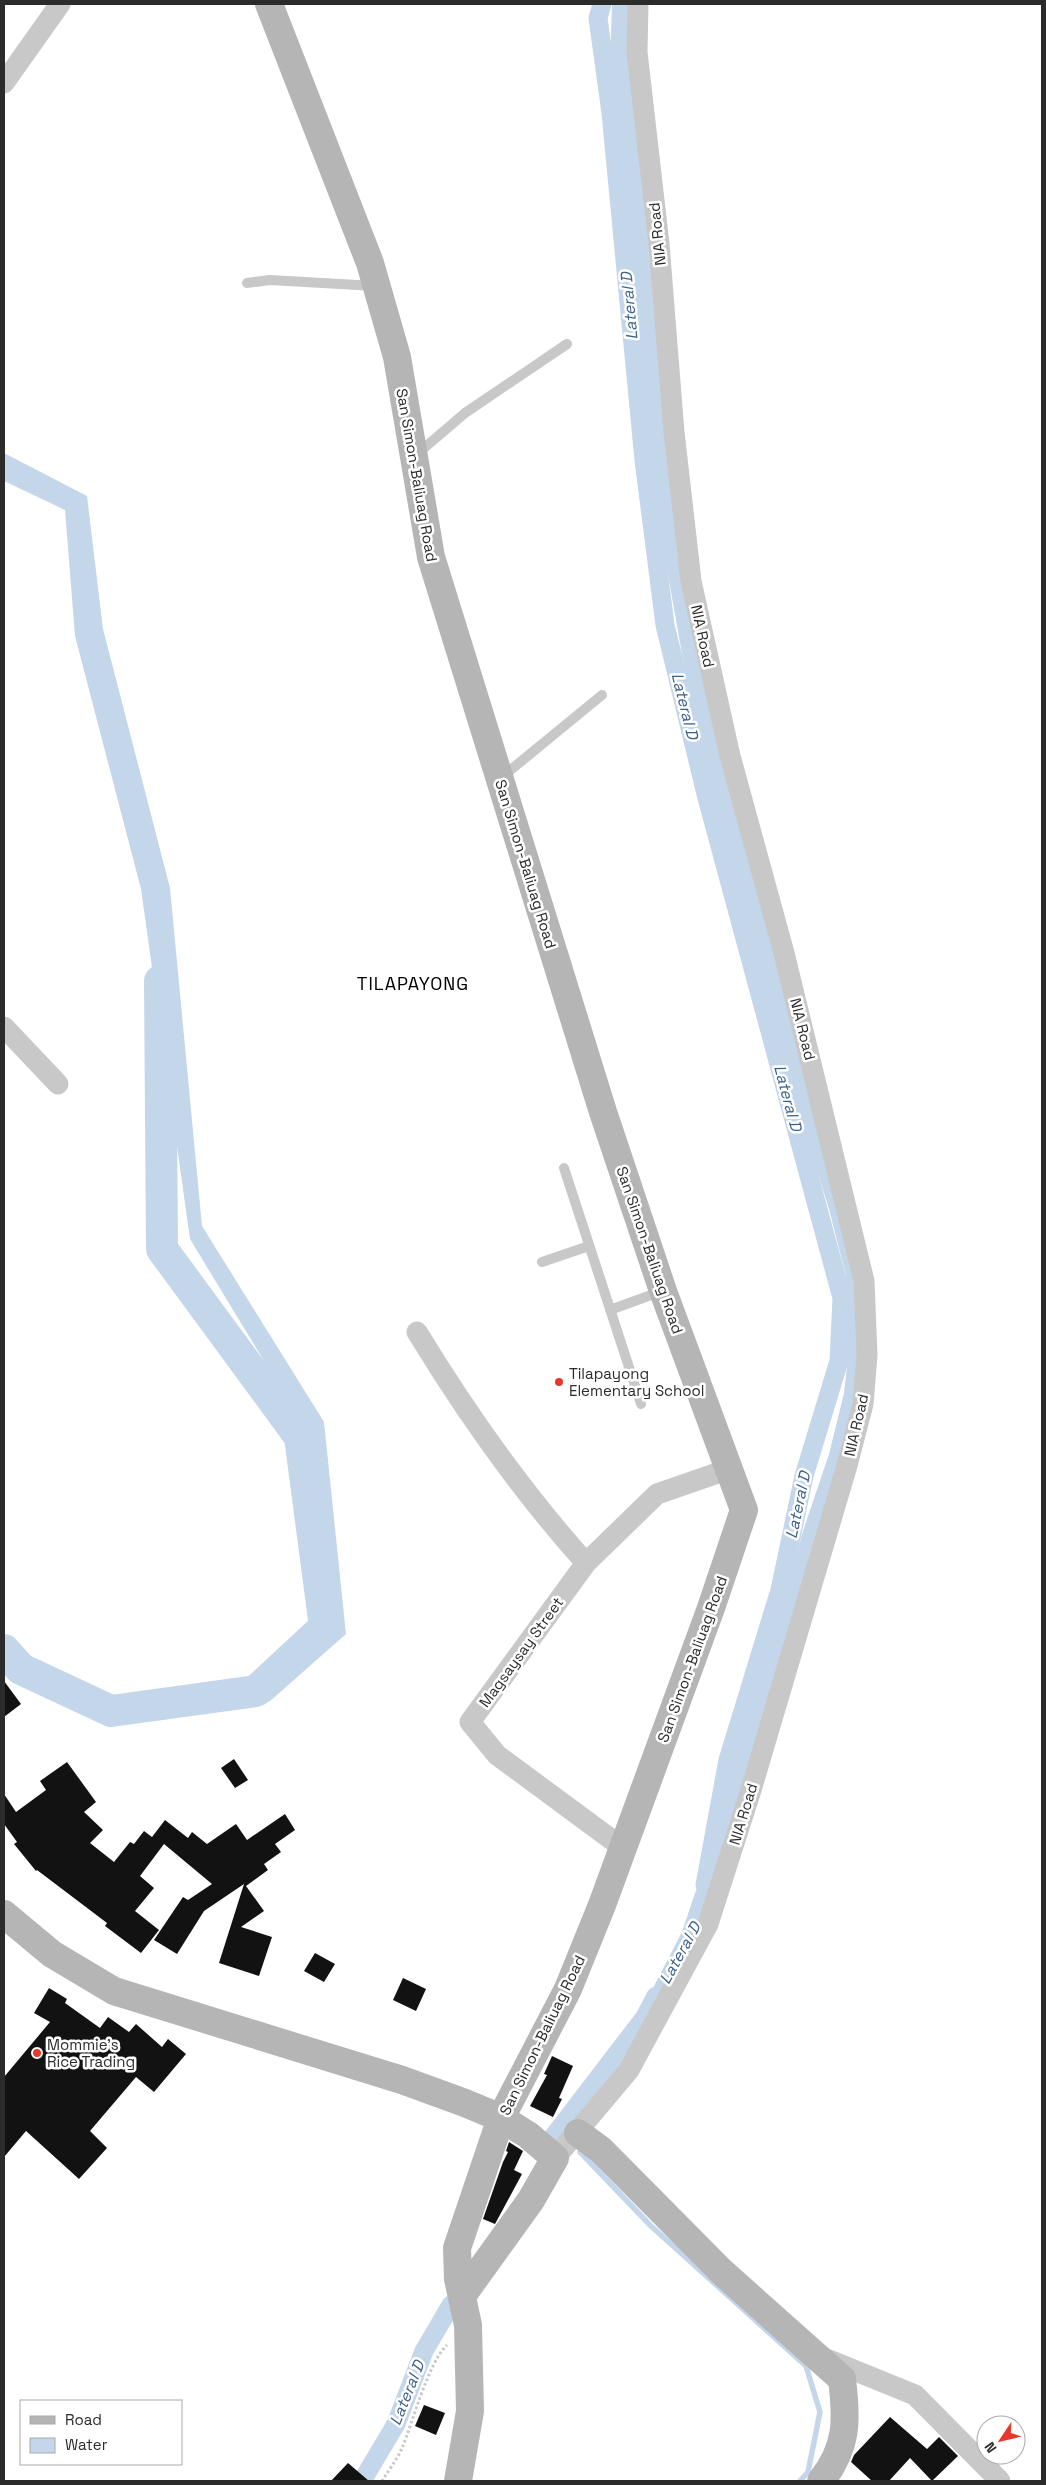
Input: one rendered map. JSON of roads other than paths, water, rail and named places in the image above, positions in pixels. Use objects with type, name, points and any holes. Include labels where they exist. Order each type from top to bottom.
[{"type":"main road","name":"San Simon-Baliuag Road","points":[[269,4],[370,264],[397,358],[431,557],[603,1112],[663,1291],[744,1510],[623,1848],[568,1989],[501,2118],[457,2248],[458,2279],[468,2325],[470,2411],[458,2481]]},
{"type":"main road","points":[[4,1914],[52,1954],[114,1991],[402,2080],[501,2118],[528,2135],[555,2158],[531,2200],[462,2296]]},
{"type":"main road","points":[[578,2133],[601,2150],[722,2272],[842,2379],[846,2408],[844,2440],[821,2481]]},
{"type":"street","points":[[4,83],[60,4]]},
{"type":"street","name":"NIA Road","points":[[555,2158],[578,2133],[629,2070],[708,1924],[740,1825],[853,1443],[863,1404],[867,1355],[864,1281],[784,952],[730,756],[691,581],[675,442],[659,244],[637,52],[638,4]]},
{"type":"street","points":[[4,1027],[58,1084]]},
{"type":"street","points":[[417,1332],[456,1396],[508,1470],[586,1562]]},
{"type":"street","name":"Magsaysay Street","points":[[623,1848],[497,1754],[470,1722],[586,1562],[657,1494],[729,1469]]},
{"type":"street","points":[[816,2354],[915,2395],[1000,2481]]},
{"type":"lane","points":[[247,283],[270,280],[376,286]]},
{"type":"lane","points":[[414,457],[465,413],[567,344]]},
{"type":"lane","points":[[500,780],[602,694]]},
{"type":"lane","points":[[564,1168],[641,1404]]},
{"type":"lane","points":[[542,1262],[589,1246]]},
{"type":"lane","points":[[610,1310],[663,1291]]},
{"type":"water","name":"Lateral D","points":[[612,4],[630,4],[677,527],[855,1273],[859,1377],[848,1437],[702,1922],[648,2022],[639,2015],[682,1932],[695,1893],[717,1846],[729,1786],[758,1683],[777,1629],[802,1534],[829,1454],[844,1393],[848,1358],[846,1276],[829,1209],[780,1051],[765,983],[724,833],[711,775],[692,711],[655,501],[627,212],[626,176],[610,66]]},
{"type":"water","points":[[4,453],[87,496],[103,629],[170,888],[202,1226],[324,1422],[346,1634],[269,1702],[256,1691],[325,1627],[307,1432],[190,1239],[141,889],[75,636],[65,510],[4,481]]},
{"type":"waterway","name":"Lateral D","points":[[602,4],[598,18],[611,113],[644,460],[665,625],[707,798],[842,1298],[839,1361],[804,1476],[780,1590],[728,1760],[705,1885]]},
{"type":"waterway","points":[[4,1650],[21,1669],[111,1711],[256,1691],[325,1627],[300,1437],[162,1249],[160,981]]},
{"type":"waterway","name":"Lateral D","points":[[550,2141],[645,2017],[656,1996]]},
{"type":"waterway","points":[[580,2152],[651,2226],[806,2366],[820,2412],[808,2472],[800,2481]]},
{"type":"waterway","name":"Lateral D","points":[[362,2481],[396,2424],[424,2351],[451,2305]]},
{"type":"place","name":"Tilapayong Elementary School","points":[[559,1382]]},
{"type":"place","name":"Mommie's Rice Trading","points":[[37,2053]]},
{"type":"district","name":"TILAPAYONG","points":[[413,983]]}]
